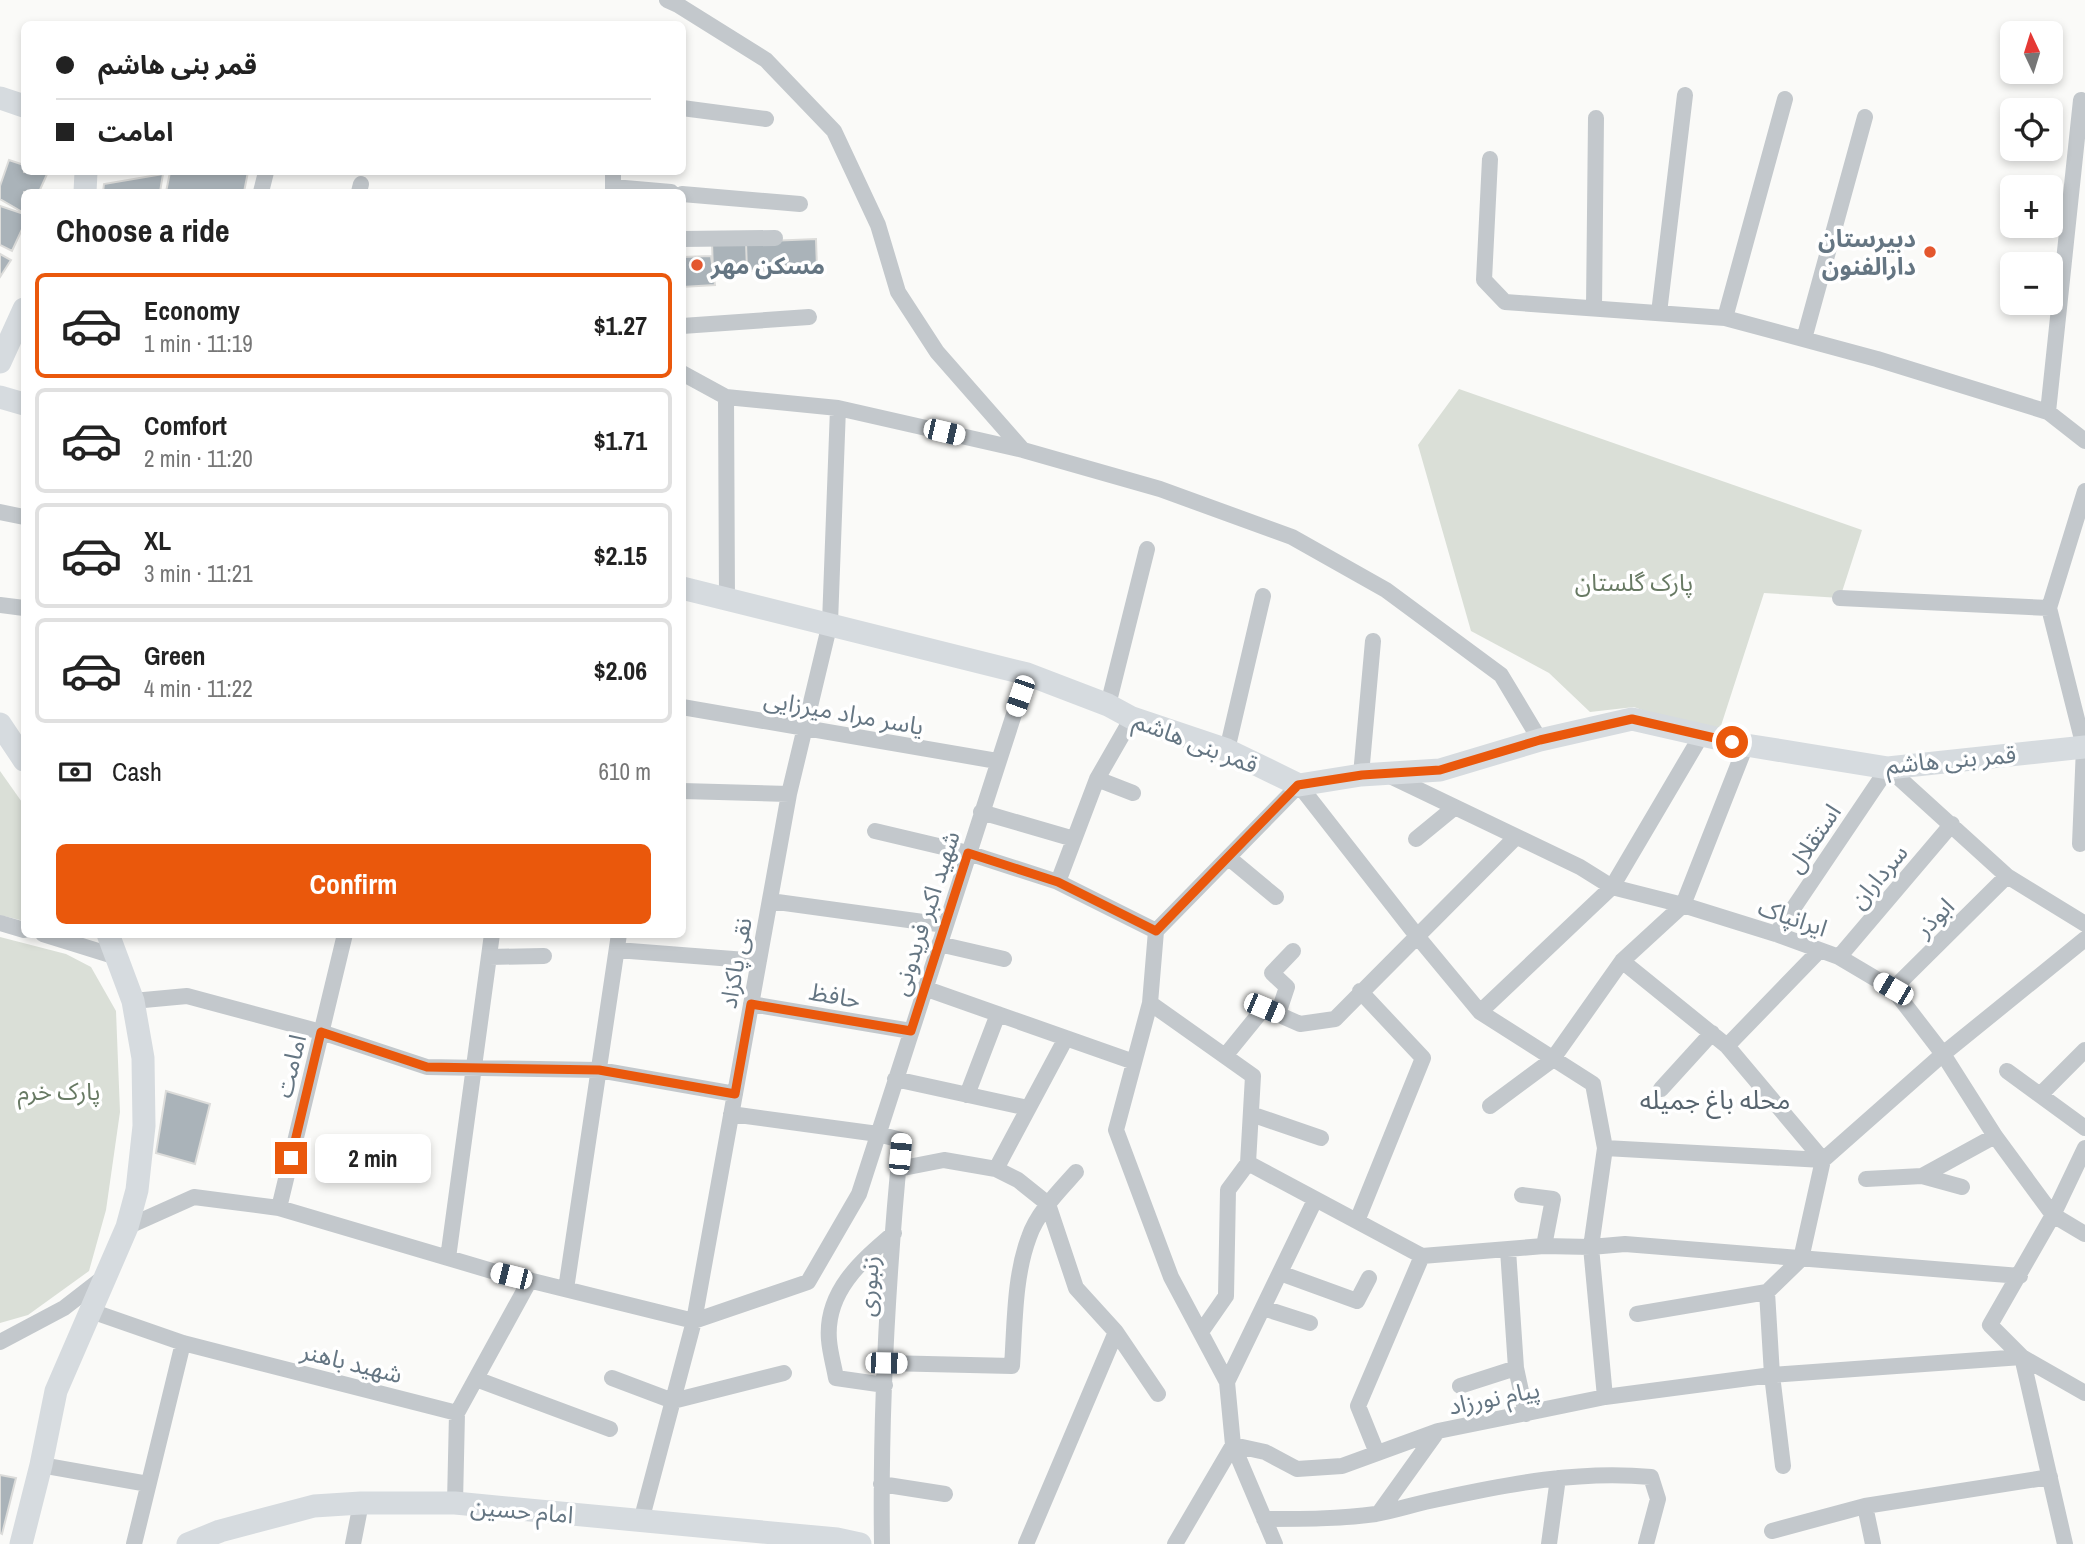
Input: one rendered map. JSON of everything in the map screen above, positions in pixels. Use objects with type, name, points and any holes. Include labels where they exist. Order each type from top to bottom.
[{"type":"street","points":[[667,0],[766,60],[834,131],[878,225],[898,292],[937,352],[1023,450]]},
{"type":"street","points":[[1659,313],[1685,95]]},
{"type":"street","points":[[0,98],[21,105]]},
{"type":"street","points":[[1725,318],[1785,99]]},
{"type":"street","points":[[2048,412],[2081,100]]},
{"type":"street","points":[[686,109],[766,119]]},
{"type":"street","points":[[1804,339],[1865,117]]},
{"type":"street","points":[[1594,308],[1596,118]]},
{"type":"street","points":[[1490,159],[1484,281],[1505,302],[1725,318],[1877,359],[2048,412],[2085,441]]},
{"type":"street","points":[[613,184],[649,189]]},
{"type":"street","points":[[686,194],[800,204]]},
{"type":"street","points":[[686,239],[775,238]]},
{"type":"street","points":[[0,362],[21,316]]},
{"type":"street","points":[[686,327],[809,317]]},
{"type":"street","points":[[686,375],[726,397],[838,408],[1023,450],[1160,489],[1292,537],[1386,590],[1502,675],[1540,740]]},
{"type":"street","points":[[0,397],[21,403]]},
{"type":"street","points":[[726,397],[727,599]]},
{"type":"street","name":"نقی پاکزاد","points":[[641,1521],[694,1321],[789,794],[830,623],[838,408]]},
{"type":"street","points":[[2080,844],[2085,747],[2049,608],[2085,491]]},
{"type":"street","points":[[0,512],[21,516]]},
{"type":"street","points":[[1108,705],[1147,549]]},
{"type":"street","name":"قمر بنی هاشم","points":[[686,589],[1027,674],[1108,705],[1132,718],[1227,750],[1298,785],[1362,775],[1440,770],[1540,740],[1632,719],[1746,745],[1888,768],[2085,747]]},
{"type":"street","points":[[1227,750],[1263,596]]},
{"type":"street","points":[[1840,598],[2049,608]]},
{"type":"street","points":[[0,605],[21,608]]},
{"type":"street","points":[[1362,775],[1373,641]]},
{"type":"street","name":"شهید اکبر فریدونی","points":[[694,1321],[808,1282],[859,1194],[1027,674]]},
{"type":"street","name":"یاسر مراد میرزایی","points":[[686,707],[997,761]]},
{"type":"street","points":[[1058,882],[1097,779],[1132,718]]},
{"type":"street","points":[[0,724],[21,756]]},
{"type":"street","points":[[1480,1012],[1612,887],[1701,736]]},
{"type":"street","points":[[1490,1106],[1552,1060],[1622,961],[1683,905],[1746,745]]},
{"type":"street","points":[[1888,768],[2007,876],[2085,924]]},
{"type":"street","name":"استقلال","points":[[1776,934],[1888,768]]},
{"type":"street","name":"ایرانپاک","points":[[1386,774],[1580,867],[1612,887],[1683,905],[1776,934],[1839,957],[1893,989],[1943,1054],[1995,1136],[2053,1215],[2085,1234]]},
{"type":"street","points":[[1097,779],[1133,793]]},
{"type":"street","points":[[1275,1544],[1233,1445],[1227,1382],[1171,1277],[1116,1130],[1150,1003],[1156,931],[1298,785],[1480,1012],[1592,1084],[1605,1148],[1591,1247],[1605,1397]]},
{"type":"street","points":[[686,791],[789,794]]},
{"type":"street","points":[[1416,839],[1455,807]]},
{"type":"street","points":[[981,812],[1074,839]]},
{"type":"street","name":"سرداران","points":[[1839,957],[1952,824]]},
{"type":"street","points":[[875,831],[968,853],[1058,882],[1156,931]]},
{"type":"street","points":[[1225,1056],[1264,1008],[1300,1024],[1335,1019],[1516,836]]},
{"type":"street","points":[[1229,858],[1276,897]]},
{"type":"street","name":"ابوذر","points":[[1893,989],[2007,876]]},
{"type":"street","points":[[770,901],[945,925]]},
{"type":"street","points":[[0,923],[21,929]]},
{"type":"street","points":[[56,938],[117,957]]},
{"type":"street","points":[[21,1544],[56,1391],[127,1227],[137,1190],[144,1126],[143,1058],[133,1001],[110,938]]},
{"type":"street","name":"امامت","points":[[279,1208],[344,938]]},
{"type":"street","points":[[448,1258],[491,938]]},
{"type":"street","points":[[1637,1314],[1767,1292],[1801,1259],[1823,1160],[1943,1054],[2085,939]]},
{"type":"street","points":[[566,1289],[618,942],[759,961]]},
{"type":"street","points":[[939,944],[1004,959]]},
{"type":"street","points":[[1727,1046],[1819,950]]},
{"type":"street","points":[[1278,1014],[1287,987],[1272,973],[1293,951]]},
{"type":"street","points":[[489,957],[544,956]]},
{"type":"street","points":[[1622,961],[1727,1046],[1823,1160]]},
{"type":"street","points":[[925,988],[1134,1062]]},
{"type":"street","points":[[1357,1222],[1423,1058],[1360,992]]},
{"type":"street","points":[[133,1001],[187,996],[321,1032],[427,1067],[599,1070],[735,1094]]},
{"type":"street","points":[[1150,1003],[1253,1076],[1248,1163],[1228,1190],[1226,1296],[1201,1332]]},
{"type":"street","name":"حافظ","points":[[751,1004],[911,1031]]},
{"type":"street","points":[[967,1095],[998,1014]]},
{"type":"street","points":[[1661,1089],[1712,1033]]},
{"type":"street","points":[[996,1169],[1066,1038]]},
{"type":"street","points":[[2040,1095],[2085,1050]]},
{"type":"street","points":[[2007,1071],[2085,1128]]},
{"type":"street","points":[[895,1079],[1028,1108]]},
{"type":"street","points":[[731,1114],[878,1134]]},
{"type":"street","points":[[1251,1114],[1321,1138]]},
{"type":"street","name":"زنبوری","points":[[878,1134],[901,1140],[886,1363],[881,1484],[882,1544]]},
{"type":"street","points":[[1922,1176],[1995,1136]]},
{"type":"street","points":[[1605,1148],[1823,1160]]},
{"type":"street","points":[[2085,1148],[2053,1215],[1990,1325],[2022,1357],[2085,1393]]},
{"type":"street","points":[[898,1169],[944,1160],[996,1169],[1018,1180],[1048,1204],[1076,1288],[1116,1332],[1158,1395]]},
{"type":"street","points":[[1248,1163],[1422,1256],[1544,1246],[1591,1247],[1625,1244],[2020,1276]]},
{"type":"street","points":[[886,1363],[1012,1366],[1019,1282],[1029,1236],[1048,1204],[1076,1172]]},
{"type":"street","points":[[1866,1179],[1922,1176],[1962,1187]]},
{"type":"street","points":[[1522,1195],[1553,1199],[1544,1246]]},
{"type":"street","points":[[127,1227],[194,1197],[279,1208],[448,1258],[694,1321]]},
{"type":"street","points":[[1227,1382],[1315,1200]]},
{"type":"street","points":[[885,1385],[836,1378],[829,1338],[834,1303],[856,1266],[894,1233]]},
{"type":"street","points":[[1508,1250],[1516,1368],[1526,1414]]},
{"type":"street","points":[[1377,1453],[1358,1406],[1422,1256]]},
{"type":"street","points":[[1280,1273],[1357,1301],[1369,1278]]},
{"type":"street","points":[[0,1342],[64,1308],[106,1275]]},
{"type":"street","points":[[455,1503],[457,1413],[530,1280]]},
{"type":"street","points":[[1767,1292],[1772,1375],[1783,1466]]},
{"type":"street","points":[[1263,1308],[1311,1323]]},
{"type":"street","name":"شهید باهنر","points":[[91,1311],[183,1343],[457,1413]]},
{"type":"street","points":[[1026,1544],[1116,1332]]},
{"type":"street","points":[[134,1544],[183,1343]]},
{"type":"street","points":[[2022,1357],[2065,1544]]},
{"type":"street","name":"پیام نورزاد","points":[[1233,1445],[1265,1452],[1297,1469],[1342,1466],[1438,1431],[1605,1397],[1772,1375],[2022,1357]]},
{"type":"street","points":[[1460,1386],[1516,1368]]},
{"type":"street","points":[[612,1378],[673,1401],[784,1373]]},
{"type":"street","points":[[476,1379],[610,1429]]},
{"type":"street","points":[[1380,1513],[1438,1431]]},
{"type":"street","points":[[1175,1544],[1233,1445]]},
{"type":"street","points":[[41,1465],[148,1484]]},
{"type":"street","points":[[1264,1519],[1333,1519],[1380,1513],[1439,1499],[1558,1478],[1617,1474],[1651,1477],[1658,1499],[1646,1544]]},
{"type":"street","points":[[1549,1544],[1558,1478]]},
{"type":"street","points":[[1772,1531],[1865,1506],[2050,1478]]},
{"type":"street","points":[[881,1484],[945,1494]]},
{"type":"street","points":[[353,1544],[361,1503]]},
{"type":"street","name":"امام حسین","points":[[188,1544],[220,1531],[314,1506],[455,1503],[838,1539],[860,1544]]},
{"type":"street","points":[[1865,1506],[1873,1544]]},
{"type":"green space","name":"پارک گلستان","points":[[1459,389],[1862,530],[1840,598],[1764,593],[1717,738],[1634,707],[1590,712],[1549,673],[1471,631],[1418,445]]},
{"type":"green space","points":[[0,771],[21,801],[21,920],[0,915]]},
{"type":"green space","name":"پارک خرم","points":[[0,937],[66,954],[91,967],[116,1011],[120,1112],[106,1210],[89,1271],[28,1315],[0,1323]]},
{"type":"building","points":[[9,160],[21,164],[21,175],[47,175],[40,189],[21,189],[21,211],[0,199],[0,186]]},
{"type":"building","points":[[163,175],[160,189],[103,189],[104,184]]},
{"type":"building","points":[[169,175],[247,175],[245,189],[167,189]]},
{"type":"building","points":[[0,206],[21,213],[21,232],[12,251],[0,245]]},
{"type":"building","points":[[816,239],[817,269],[747,271],[746,242]]},
{"type":"building","points":[[712,242],[746,242],[747,271],[713,272]]},
{"type":"building","points":[[0,254],[11,260],[0,277]]},
{"type":"building","name":"مسکن مهر","points":[[711,256],[715,285],[686,287],[686,257]]},
{"type":"building","points":[[166,1091],[210,1104],[195,1164],[156,1153]]},
{"type":"building","points":[[0,1475],[16,1478],[2,1534],[0,1533]]},
{"type":"place","name":"دبیرستان دارالفنون","points":[[1930,252]]},
{"type":"place","name":"مسکن مهر","points":[[697,265]]},
{"type":"district","name":"محله باغ‌ جمیله","points":[[1715,1099]]},
{"type":"route","points":[[291,1158],[321,1032],[427,1067],[599,1070],[735,1094],[751,1004],[911,1031],[968,853],[1058,882],[1156,931],[1298,785],[1362,775],[1440,770],[1540,740],[1632,719],[1732,742]]}]
